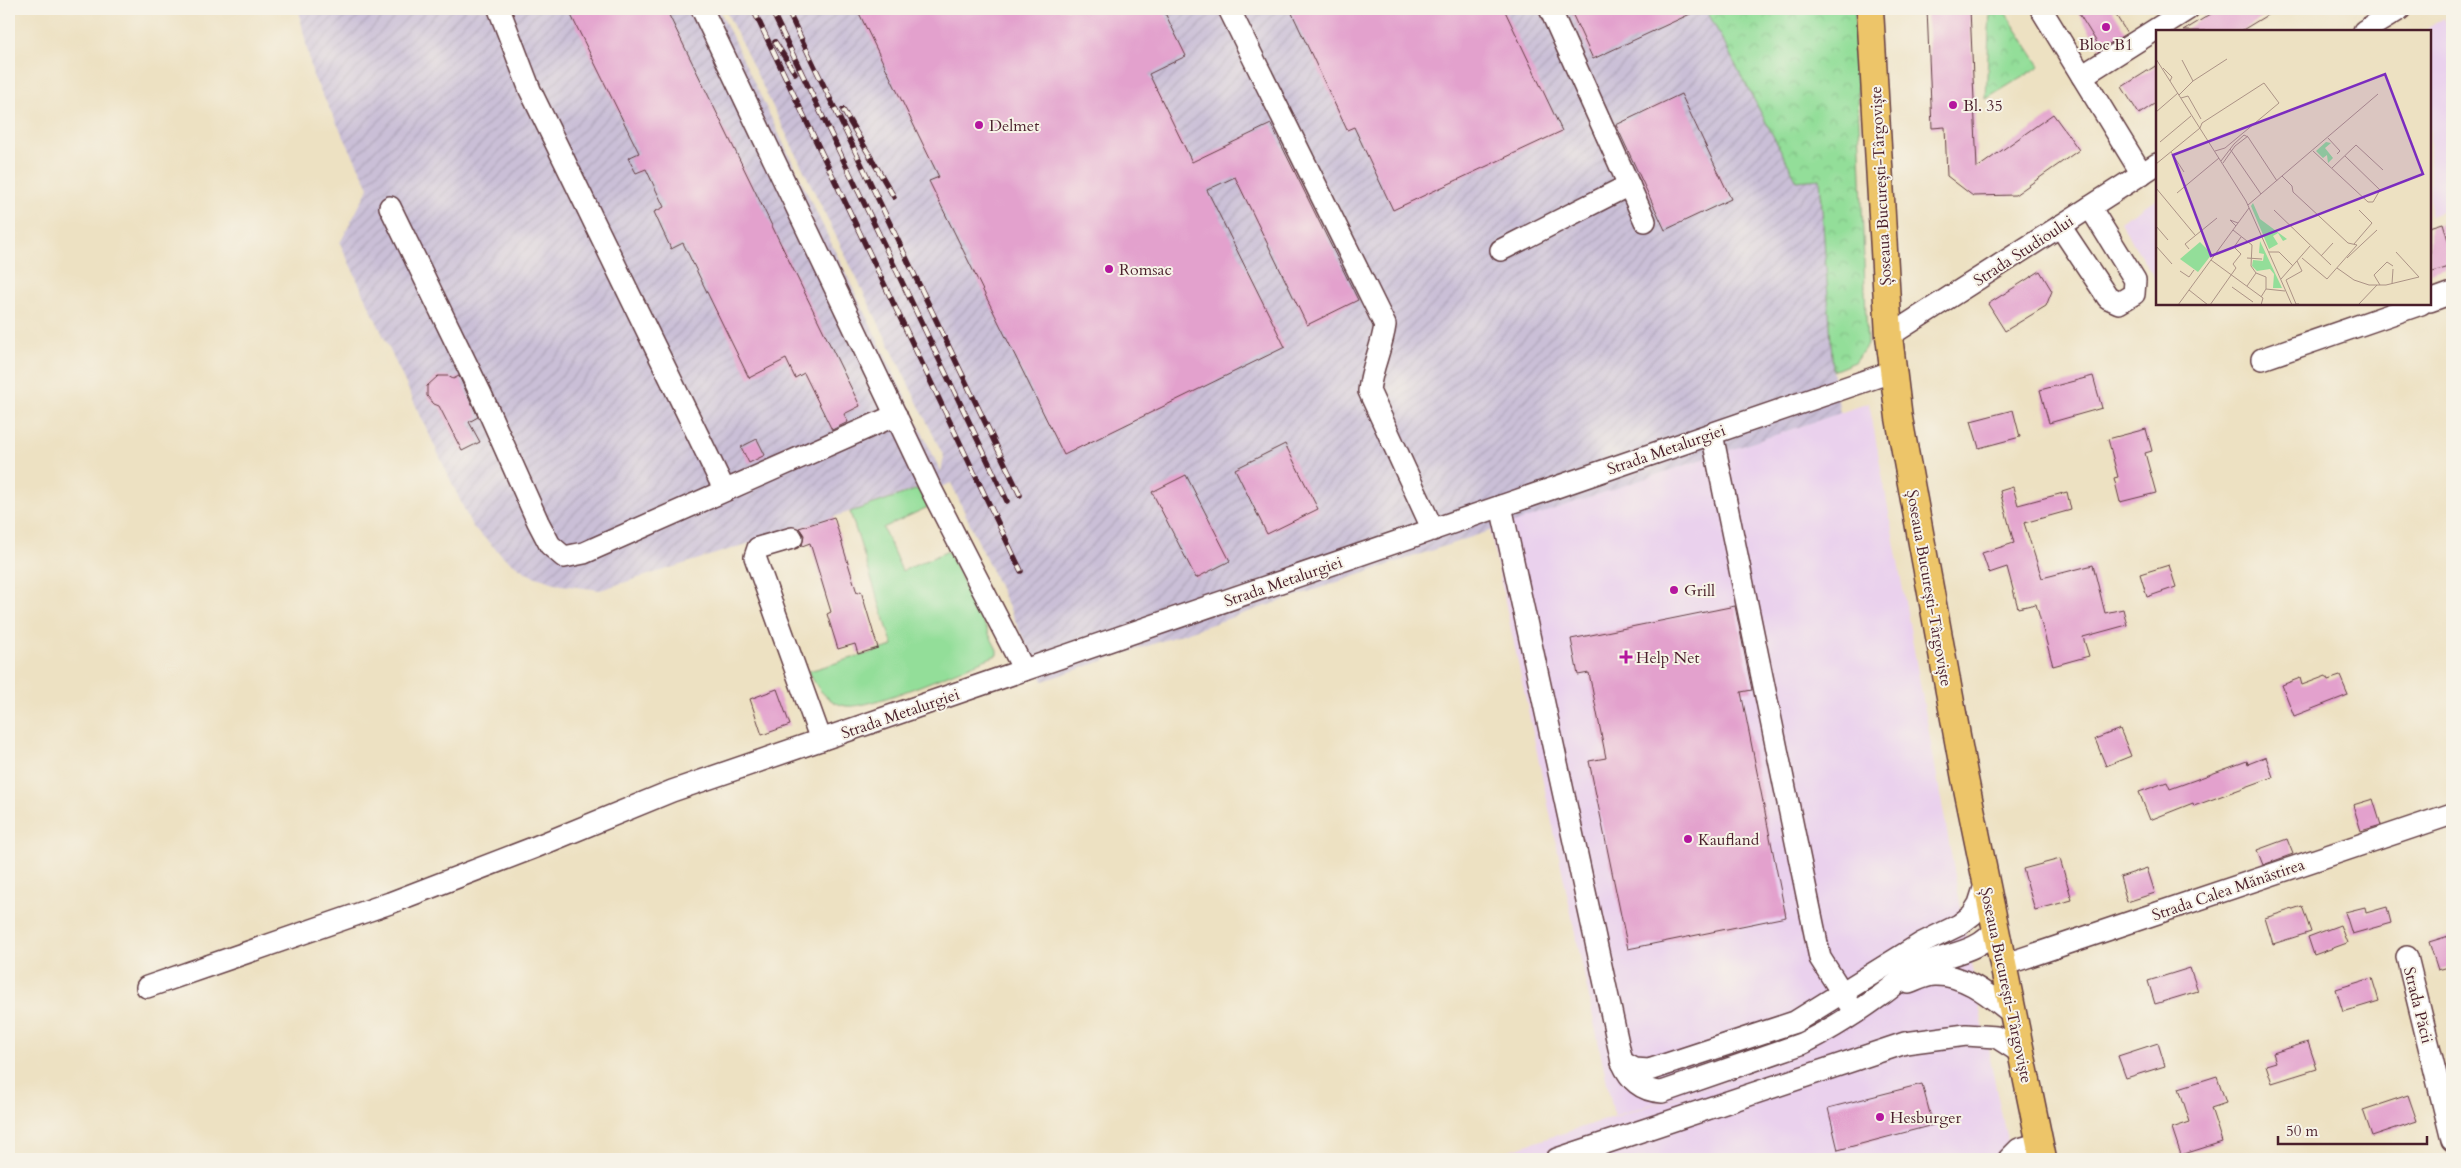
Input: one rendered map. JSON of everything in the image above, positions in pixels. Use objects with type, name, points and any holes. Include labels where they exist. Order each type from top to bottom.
[{"type":"main road","name":"Șoseaua București-Târgoviște","points":[[1870,9],[1889,336],[1898,418],[2040,1154]]},
{"type":"street","points":[[499,9],[530,90],[724,490]]},
{"type":"street","points":[[702,9],[896,415],[1024,670]]},
{"type":"street","points":[[1229,9],[1385,325],[1383,341],[1371,376],[1369,391],[1433,530]]},
{"type":"street","points":[[1550,9],[1645,221]]},
{"type":"street","points":[[2041,9],[2082,76],[2150,169]]},
{"type":"street","points":[[2082,76],[2188,9]]},
{"type":"street","points":[[2366,30],[2400,9]]},
{"type":"street","name":"Strada Studioului","points":[[1889,336],[2150,169]]},
{"type":"street","points":[[1501,250],[1629,185]]},
{"type":"street","points":[[390,207],[480,392],[538,522],[555,551],[564,557],[584,554],[896,415]]},
{"type":"street","points":[[2060,226],[2108,298],[2119,303],[2134,294],[2136,280],[2090,207]]},
{"type":"street","points":[[2431,301],[2452,293]]},
{"type":"street","points":[[2262,359],[2419,305]]},
{"type":"street","name":"Strada Metalurgiei","points":[[147,987],[390,903],[533,848],[672,791],[1894,371]]},
{"type":"street","points":[[1712,434],[1820,958],[1855,1013]]},
{"type":"street","points":[[1501,506],[1622,1062],[1627,1074],[1634,1082],[1647,1090],[1662,1092],[1801,1044],[1855,1013],[1918,967],[1982,944],[1996,928]]},
{"type":"street","points":[[792,538],[758,548],[755,557],[821,740]]},
{"type":"street","name":"Strada Calea Mănăstirea","points":[[2003,965],[2452,814]]},
{"type":"street","points":[[1622,1062],[1635,1069],[1649,1070],[1755,1037],[1795,1022],[1866,976],[1922,943],[1959,925],[1972,915],[1983,894],[1986,882]]},
{"type":"street","name":"Strada Păcii","points":[[2407,957],[2452,1140]]},
{"type":"street","points":[[1820,958],[1841,974],[1866,976]]},
{"type":"street","points":[[1882,995],[1925,976],[1947,976],[1977,987],[2014,1014]]},
{"type":"street","points":[[1557,1159],[1905,1043],[1966,1035],[1996,1037],[2021,1052]]},
{"type":"street","points":[[2009,1159],[2018,1149],[2040,1154]]},
{"type":"shaded area","points":[[300,9],[719,9],[941,472],[944,457],[725,9],[1706,9],[1797,181],[1820,179],[1833,371],[1840,413],[1043,681],[951,483],[941,487],[939,481],[834,517],[600,590],[561,585],[530,575],[505,558],[472,526],[340,243],[369,187],[313,76]]},
{"type":"shaded area","points":[[2444,18],[2452,36],[2452,208],[2431,216],[2431,30],[2425,30]]},
{"type":"shaded area","points":[[2156,199],[2156,280],[2120,222]]},
{"type":"shaded area","points":[[1869,403],[1978,1002],[2011,1159],[1482,1159],[1806,1056],[1614,1116],[1490,530]]},
{"type":"green space","points":[[1706,9],[1855,9],[1867,345],[1855,362],[1833,371],[1820,179],[1797,181]]},
{"type":"green space","points":[[1990,9],[2003,9],[2040,66],[1986,99]]},
{"type":"green space","points":[[918,489],[928,507],[883,528],[902,571],[948,551],[997,650],[997,655],[897,695],[858,705],[846,706],[833,702],[815,683],[809,671],[893,646],[850,512]]},
{"type":"building","points":[[568,9],[666,9],[860,406],[844,414],[848,422],[832,430],[804,373],[795,378],[786,359],[749,378],[683,243],[671,249],[654,212],[664,207],[646,169],[636,173],[628,158],[639,153]]},
{"type":"building","name":"Romsac","points":[[857,9],[1163,9],[1186,56],[1149,74],[1192,162],[1271,124],[1358,300],[1307,325],[1235,177],[1207,190],[1285,347],[1064,455],[929,181],[939,177]]},
{"type":"building","points":[[1290,9],[1504,9],[1562,131],[1393,210],[1354,127],[1347,130]]},
{"type":"building","points":[[1570,9],[1701,9],[1593,59]]},
{"type":"building","name":"Bl. 35","points":[[1927,9],[1970,9],[1977,168],[2053,114],[2079,150],[2015,195],[1973,196],[1947,176],[1945,127],[1932,128]]},
{"type":"building","name":"Bloc B1","points":[[2076,9],[2112,9],[2127,33],[2101,49]]},
{"type":"building","points":[[2219,9],[2277,9],[2243,30],[2185,30]]},
{"type":"building","points":[[2156,66],[2156,103],[2139,114],[2122,87]]},
{"type":"building","points":[[1681,94],[1731,199],[1665,230],[1616,125]]},
{"type":"building","points":[[2443,223],[2452,254],[2452,266],[2431,273],[2431,227]]},
{"type":"building","points":[[2040,271],[2052,291],[2046,306],[2005,331],[1988,304]]},
{"type":"building","points":[[438,376],[448,376],[453,379],[459,376],[478,417],[469,422],[480,442],[462,451],[439,406],[434,404],[427,396],[427,386]]},
{"type":"building","points":[[2093,376],[2102,408],[2049,423],[2040,390]]},
{"type":"building","points":[[2013,410],[2020,437],[1979,448],[1971,421]]},
{"type":"building","points":[[2146,429],[2152,451],[2145,453],[2156,493],[2120,502],[2114,478],[2118,477],[2108,439]]},
{"type":"building","points":[[757,439],[765,455],[749,463],[741,447]]},
{"type":"building","points":[[1285,444],[1318,509],[1267,534],[1235,469]]},
{"type":"building","points":[[1186,475],[1230,561],[1196,578],[1152,492]]},
{"type":"building","points":[[2013,487],[2018,505],[2067,492],[2071,510],[2024,523],[2042,578],[2093,565],[2105,613],[2123,609],[2127,625],[2083,637],[2089,656],[2053,666],[2036,604],[2018,608],[2007,567],[1989,573],[1982,553],[2014,543],[2000,491]]},
{"type":"building","points":[[834,517],[857,593],[861,591],[878,648],[858,654],[855,644],[838,649],[827,614],[831,612],[810,543],[802,546],[804,535],[799,528]]},
{"type":"building","points":[[2169,565],[2176,587],[2147,597],[2140,574]]},
{"type":"building","name":"Kaufland","points":[[1735,606],[1752,690],[1741,692],[1786,917],[1628,949],[1589,761],[1606,758],[1589,673],[1578,675],[1571,639]]},
{"type":"building","points":[[2326,676],[2328,680],[2340,676],[2348,695],[2294,716],[2282,685],[2300,678],[2302,685]]},
{"type":"building","points":[[777,689],[790,725],[762,735],[750,699]]},
{"type":"building","points":[[2120,729],[2131,756],[2106,766],[2095,739]]},
{"type":"building","points":[[2266,757],[2273,777],[2194,806],[2193,803],[2150,820],[2139,792],[2167,782],[2170,789],[2247,761],[2248,764]]},
{"type":"building","points":[[2373,799],[2381,825],[2361,831],[2353,805]]},
{"type":"building","points":[[2287,839],[2293,854],[2263,865],[2257,850]]},
{"type":"building","points":[[2060,859],[2072,900],[2035,910],[2023,869]]},
{"type":"building","points":[[2147,868],[2155,893],[2127,902],[2120,877]]},
{"type":"building","points":[[2302,906],[2311,932],[2273,944],[2265,918]]},
{"type":"building","points":[[2365,907],[2366,913],[2387,907],[2391,923],[2352,934],[2345,912]]},
{"type":"building","points":[[2340,925],[2347,943],[2314,955],[2308,937]]},
{"type":"building","points":[[2452,935],[2452,966],[2438,970],[2429,942]]},
{"type":"building","points":[[2190,968],[2198,991],[2155,1004],[2148,981]]},
{"type":"building","points":[[2372,978],[2379,1001],[2343,1012],[2336,989]]},
{"type":"building","points":[[2308,1042],[2317,1069],[2272,1083],[2266,1065],[2276,1062],[2273,1053]]},
{"type":"building","points":[[2158,1043],[2165,1066],[2126,1078],[2118,1056]]},
{"type":"building","points":[[2217,1076],[2226,1103],[2211,1108],[2222,1142],[2181,1155],[2172,1128],[2190,1122],[2179,1088]]},
{"type":"building","name":"Hesburger","points":[[1922,1084],[1933,1125],[1838,1150],[1828,1108]]},
{"type":"building","points":[[2408,1095],[2417,1121],[2372,1136],[2363,1110]]},
{"type":"railway","points":[[753,9],[1021,571]]},
{"type":"railway","points":[[771,9],[1007,501]]},
{"type":"railway","points":[[787,9],[1020,495]]},
{"type":"railway","points":[[775,42],[795,73]]},
{"type":"railway","points":[[843,110],[894,197]]},
{"type":"place","name":"Bloc B1","points":[[2106,27]]},
{"type":"place","name":"Bl. 35","points":[[1953,105]]},
{"type":"place","name":"Delmet","points":[[979,125]]},
{"type":"place","name":"Romsac","points":[[1109,269]]},
{"type":"place","name":"Grill","points":[[1674,590]]},
{"type":"place","name":"Help Net","points":[[1626,657]]},
{"type":"place","name":"Kaufland","points":[[1688,839]]},
{"type":"place","name":"Hesburger","points":[[1880,1117]]}]
